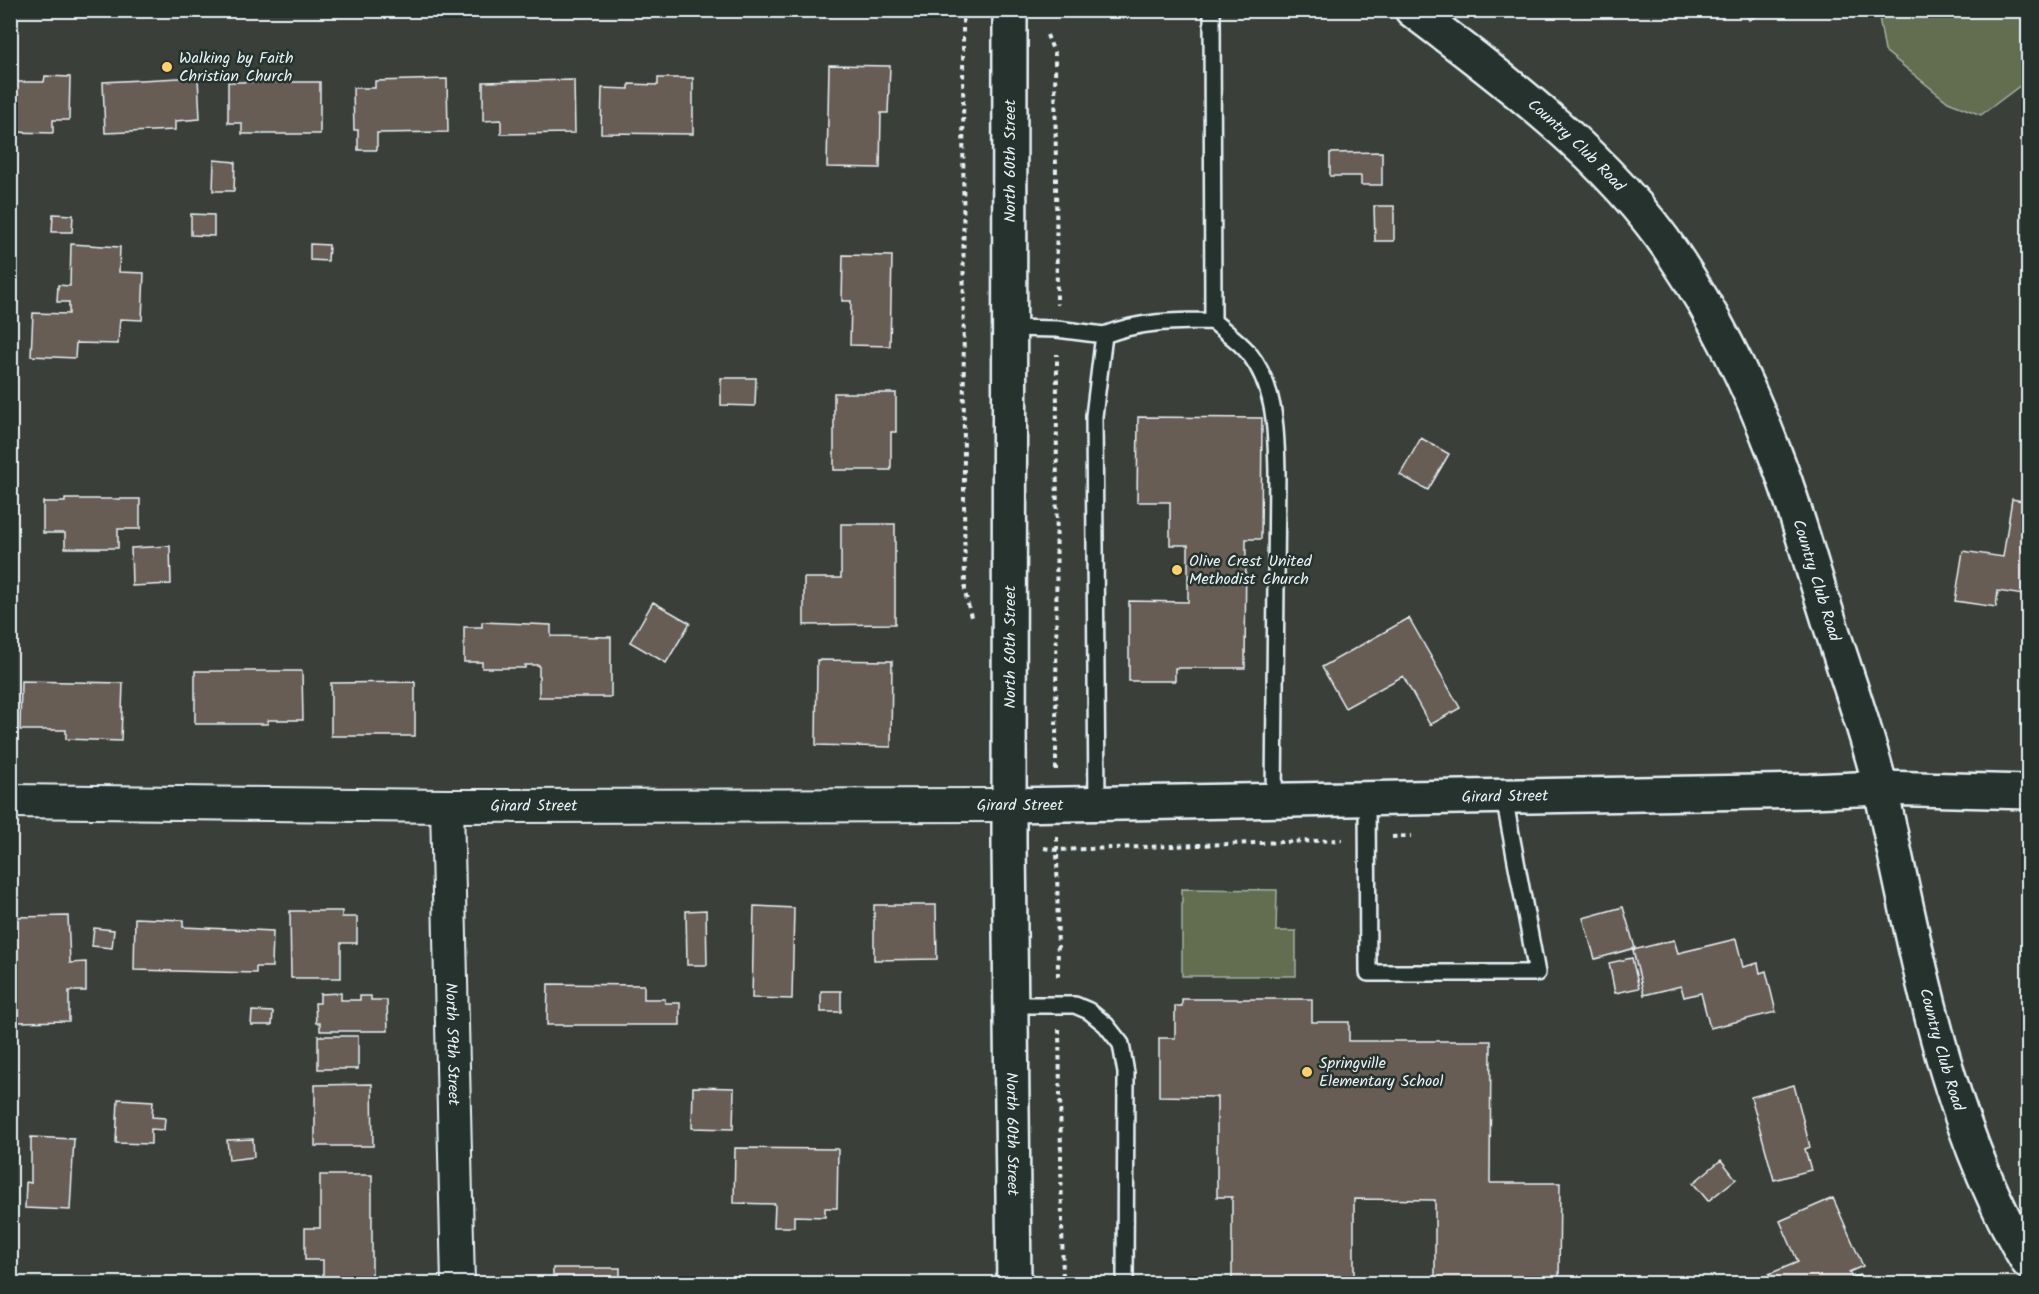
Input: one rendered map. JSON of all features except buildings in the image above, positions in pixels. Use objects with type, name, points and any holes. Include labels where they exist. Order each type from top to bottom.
[{"type":"street","name":"North 60th Street","points":[[1010,10],[1010,805],[1014,1284]]},
{"type":"street","name":"Country Club Road","points":[[1412,10],[1500,76],[1600,168],[1674,255],[1725,342],[1775,454],[1880,788],[1893,854],[1940,1040],[1963,1120],[1988,1181],[2028,1262]]},
{"type":"street","name":"Girard Street","points":[[10,801],[447,806],[1010,805],[1880,788],[2028,792]]},
{"type":"street","name":"North 59th Street","points":[[447,806],[458,1284]]},
{"type":"lane","points":[[1212,10],[1213,321]]},
{"type":"lane","points":[[1010,328],[1057,329],[1104,335],[1127,326],[1163,320],[1213,321],[1248,352],[1265,381],[1275,418],[1277,472],[1274,800]]},
{"type":"lane","points":[[1097,804],[1094,416],[1104,335]]},
{"type":"lane","points":[[1367,799],[1368,973],[1537,973],[1504,797]]},
{"type":"lane","points":[[1011,1005],[1075,1005],[1089,1011],[1106,1024],[1121,1044],[1126,1073],[1125,1284]]},
{"type":"path","points":[[963,10],[965,592],[972,623]]},
{"type":"path","points":[[1047,34],[1055,55],[1056,771]]},
{"type":"path","points":[[1063,1284],[1057,850],[1415,836]]},
{"type":"green space","points":[[1878,11],[2021,11],[2028,15],[2028,84],[2025,82],[1981,115],[1948,102],[1885,51]]},
{"type":"green space","points":[[1182,889],[1277,890],[1276,931],[1296,931],[1296,976],[1182,976]]},
{"type":"place","name":"Walking by Faith Christian Church","points":[[167,67]]},
{"type":"place","name":"Olive Crest United Methodist Church","points":[[1177,570]]},
{"type":"place","name":"Springville Elementary School","points":[[1307,1072]]}]
